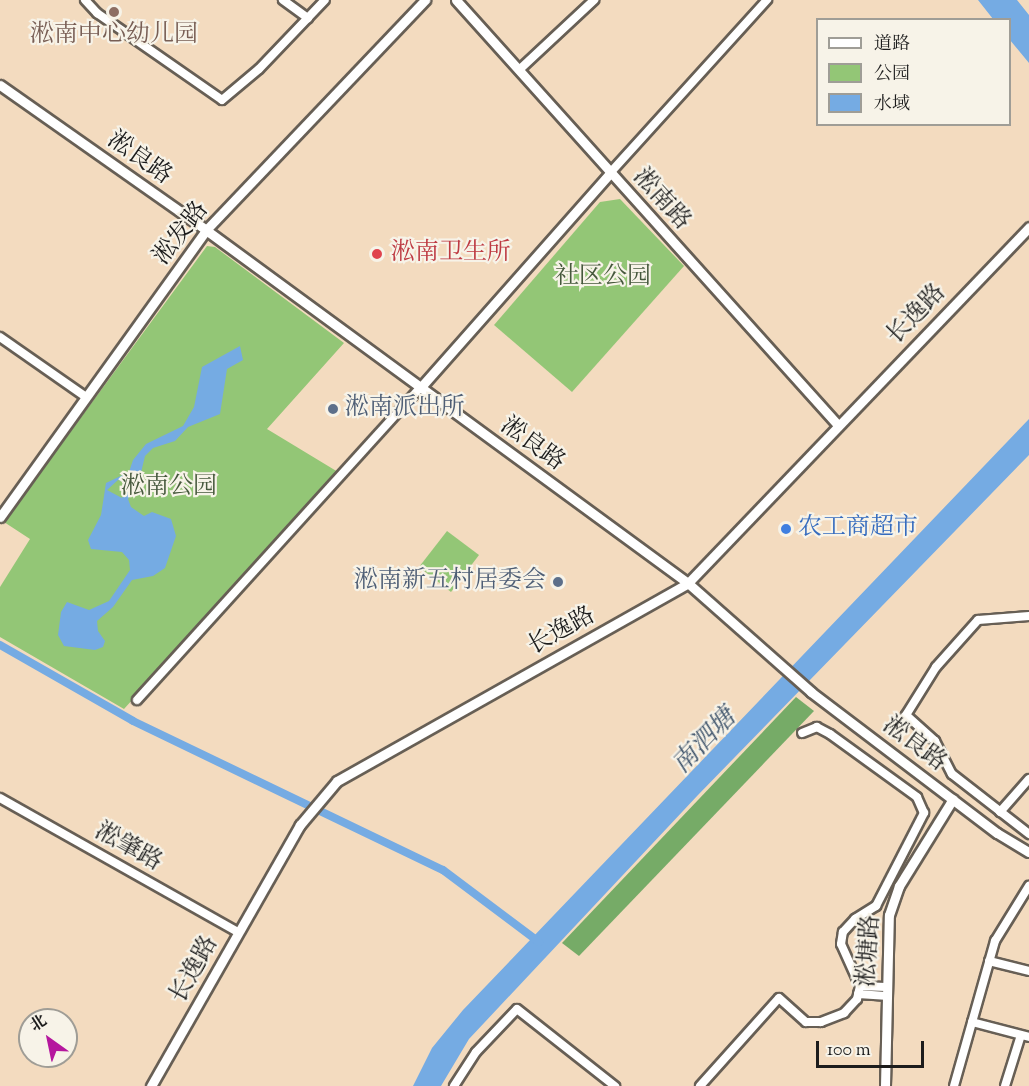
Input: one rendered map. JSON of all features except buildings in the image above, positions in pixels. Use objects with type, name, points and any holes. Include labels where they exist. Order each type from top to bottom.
[{"type":"street","points":[[85,0],[97,13],[222,100],[325,0]]},
{"type":"street","points":[[283,0],[308,18]]},
{"type":"street","name":"淞发路","points":[[0,517],[206,230],[425,0]]},
{"type":"street","name":"淞南路","points":[[456,0],[838,425]]},
{"type":"street","points":[[519,70],[594,0]]},
{"type":"street","points":[[137,700],[767,0]]},
{"type":"street","name":"淞良路","points":[[0,85],[206,230],[688,583],[811,692],[953,799],[1028,850]]},
{"type":"street","name":"长逸路","points":[[151,1086],[307,816],[337,781],[688,583],[1029,228]]},
{"type":"street","points":[[0,337],[86,397]]},
{"type":"street","points":[[1029,616],[978,620],[936,667],[906,715],[935,741],[952,774],[1029,834]]},
{"type":"street","points":[[802,733],[817,727],[830,734],[917,797],[924,813],[876,906],[855,919],[843,932],[841,944],[859,990]]},
{"type":"street","points":[[1000,812],[1029,779]]},
{"type":"street","name":"淞肇路","points":[[0,798],[238,932]]},
{"type":"street","name":"淞塘路","points":[[885,1086],[889,915],[899,886],[953,799]]},
{"type":"street","points":[[954,1086],[995,941],[1029,886]]},
{"type":"street","points":[[989,961],[1029,971]]},
{"type":"street","points":[[859,990],[886,992]]},
{"type":"street","points":[[700,1086],[779,998],[807,1022],[821,1022],[844,1013],[859,990]]},
{"type":"street","points":[[454,1086],[476,1052],[516,1009],[615,1086]]},
{"type":"street","points":[[972,1023],[1025,1036],[1005,1086]]},
{"type":"green space","name":"社区公园","points":[[620,199],[684,266],[572,392],[494,325],[600,202]]},
{"type":"green space","name":"淞南公园","points":[[207,246],[215,247],[344,343],[267,429],[338,472],[124,709],[0,637],[0,587],[30,539],[4,522]]},
{"type":"green space","points":[[447,531],[479,555],[451,592],[419,567]]},
{"type":"green space","points":[[796,697],[814,711],[579,956],[562,943]]},
{"type":"water","points":[[978,0],[1017,0],[1029,15],[1029,63],[1011,41],[1011,18],[992,18]]},
{"type":"water","points":[[240,346],[243,360],[227,369],[220,414],[188,427],[175,441],[153,448],[145,456],[139,481],[128,499],[131,507],[144,516],[152,512],[171,519],[176,536],[165,568],[153,576],[132,580],[113,607],[97,621],[98,631],[105,641],[103,647],[95,650],[64,646],[58,635],[61,612],[67,602],[89,610],[109,601],[130,570],[129,560],[122,552],[91,549],[88,540],[101,515],[106,483],[129,472],[133,460],[146,444],[183,426],[194,407],[202,367]],"holes":[[[118,480],[130,483],[122,498],[107,490]]]},
{"type":"water","points":[[1029,419],[1029,455],[698,795],[469,1039],[441,1086],[413,1086],[432,1048],[463,1010]]},
{"type":"waterway","points":[[0,645],[133,721],[443,870],[539,942]]},
{"type":"place","name":"淞南中心幼儿园","points":[[114,12]]},
{"type":"place","name":"淞南卫生所","points":[[377,254]]},
{"type":"place","name":"淞南派出所","points":[[333,409]]},
{"type":"place","name":"农工商超市","points":[[786,529]]},
{"type":"place","name":"淞南新五村居委会","points":[[558,582]]},
{"type":"water label","name":"南泗塘","points":[[705,742]]}]
